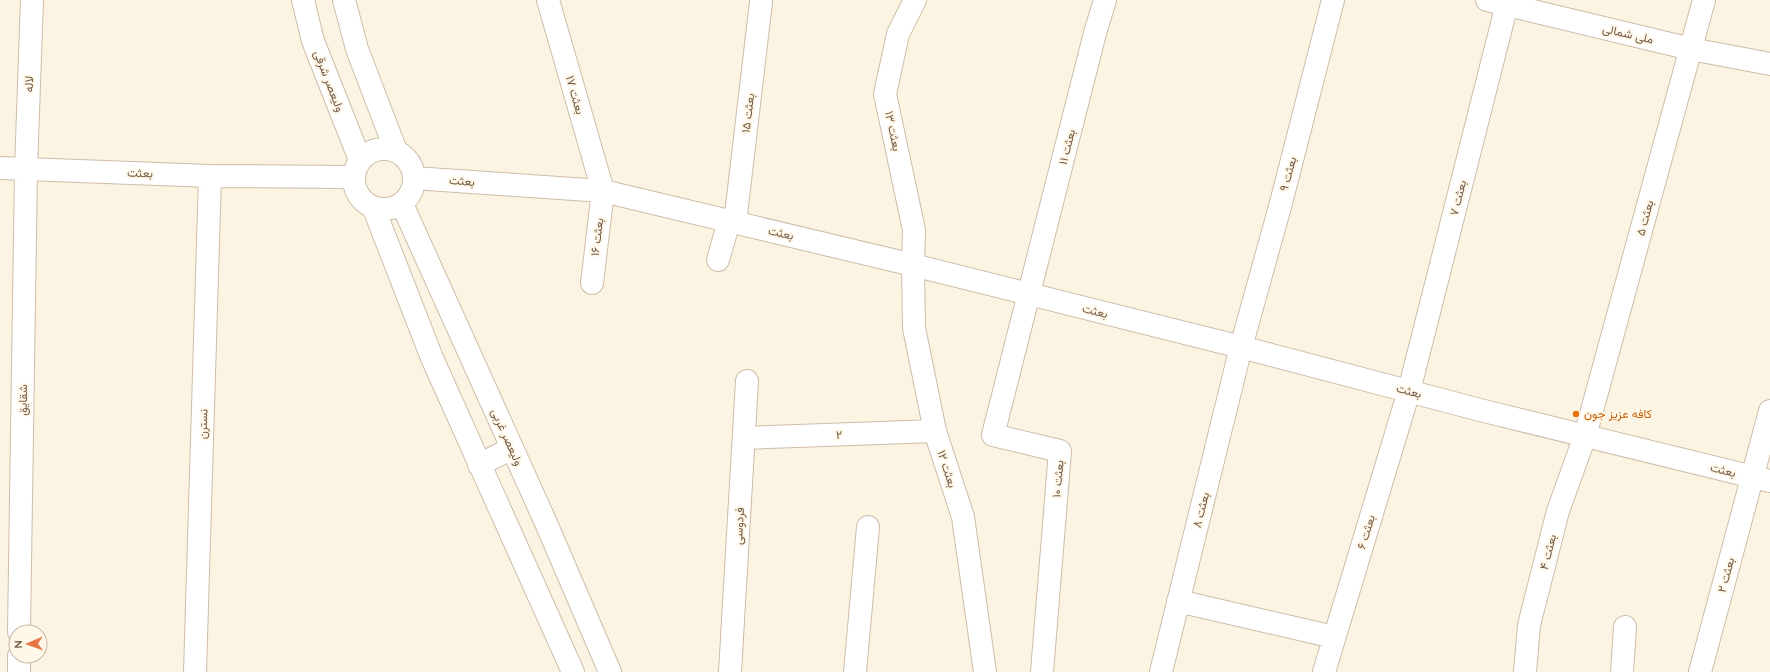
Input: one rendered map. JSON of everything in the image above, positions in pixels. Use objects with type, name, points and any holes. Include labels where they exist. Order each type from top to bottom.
[{"type":"street","name":"لاله","points":[[26,169],[32,0]]},
{"type":"street","name":"ولیعصر شرقی","points":[[303,0],[313,41],[356,168]]},
{"type":"street","points":[[344,0],[357,49],[396,151]]},
{"type":"street","name":"بعثت ۱۷","points":[[548,0],[603,191]]},
{"type":"street","name":"بعثت ۱۳","points":[[913,265],[914,230],[885,94],[898,34],[915,0]]},
{"type":"street","name":"بعثت ۱۱","points":[[1030,295],[1093,41],[1105,0]]},
{"type":"street","name":"بعثت ۹","points":[[1240,347],[1280,203],[1333,0]]},
{"type":"street","name":"بعثت ۵","points":[[1585,436],[1704,0]]},
{"type":"street","name":"بعثت ۱۵","points":[[718,260],[732,222],[761,2]]},
{"type":"street","name":"ملی شمالی","points":[[1501,2],[1690,49],[1770,64]]},
{"type":"street","name":"بعثت ۷","points":[[1409,391],[1501,2]]},
{"type":"street","points":[[383,149],[396,151],[405,157],[412,167],[414,178],[413,188],[402,204],[388,209],[374,209],[362,201],[355,190],[356,168],[370,151],[383,149]]},
{"type":"street","name":"بعثت","points":[[0,168],[210,176],[356,168]]},
{"type":"street","name":"شقایق","points":[[19,624],[26,169]]},
{"type":"street","name":"نسترن","points":[[195,672],[210,176]]},
{"type":"street","name":"بعثت","points":[[414,178],[603,191],[913,265],[1585,436],[1761,479]]},
{"type":"street","name":"بعثت ۱۶","points":[[592,283],[603,191]]},
{"type":"street","name":"ولیعصر غربی","points":[[402,204],[512,448],[610,672]]},
{"type":"street","points":[[374,209],[432,358],[573,672]]},
{"type":"street","name":"بعثت ۱۲","points":[[913,265],[914,328],[935,431],[963,517],[985,672]]},
{"type":"street","name":"بعثت ۱۰","points":[[1030,295],[993,435],[1060,451],[1042,672]]},
{"type":"street","name":"بعثت ۸","points":[[1161,672],[1240,347]]},
{"type":"street","name":"فردوسی","points":[[730,672],[747,381]]},
{"type":"street","name":"بعثت ۶","points":[[1324,672],[1409,391]]},
{"type":"street","name":"بعثت ۲","points":[[1700,672],[1761,479],[1770,411]]},
{"type":"street","name":"۲","points":[[744,438],[935,431]]},
{"type":"street","name":"بعثت ۴","points":[[1525,672],[1531,617],[1558,511],[1585,436]]},
{"type":"street","points":[[479,465],[512,448]]},
{"type":"street","points":[[855,672],[868,527]]},
{"type":"street","points":[[1178,602],[1334,638]]},
{"type":"street","points":[[1622,672],[1625,627]]},
{"type":"place","name":"کافه عزیز جون","points":[[1576,414]]}]
